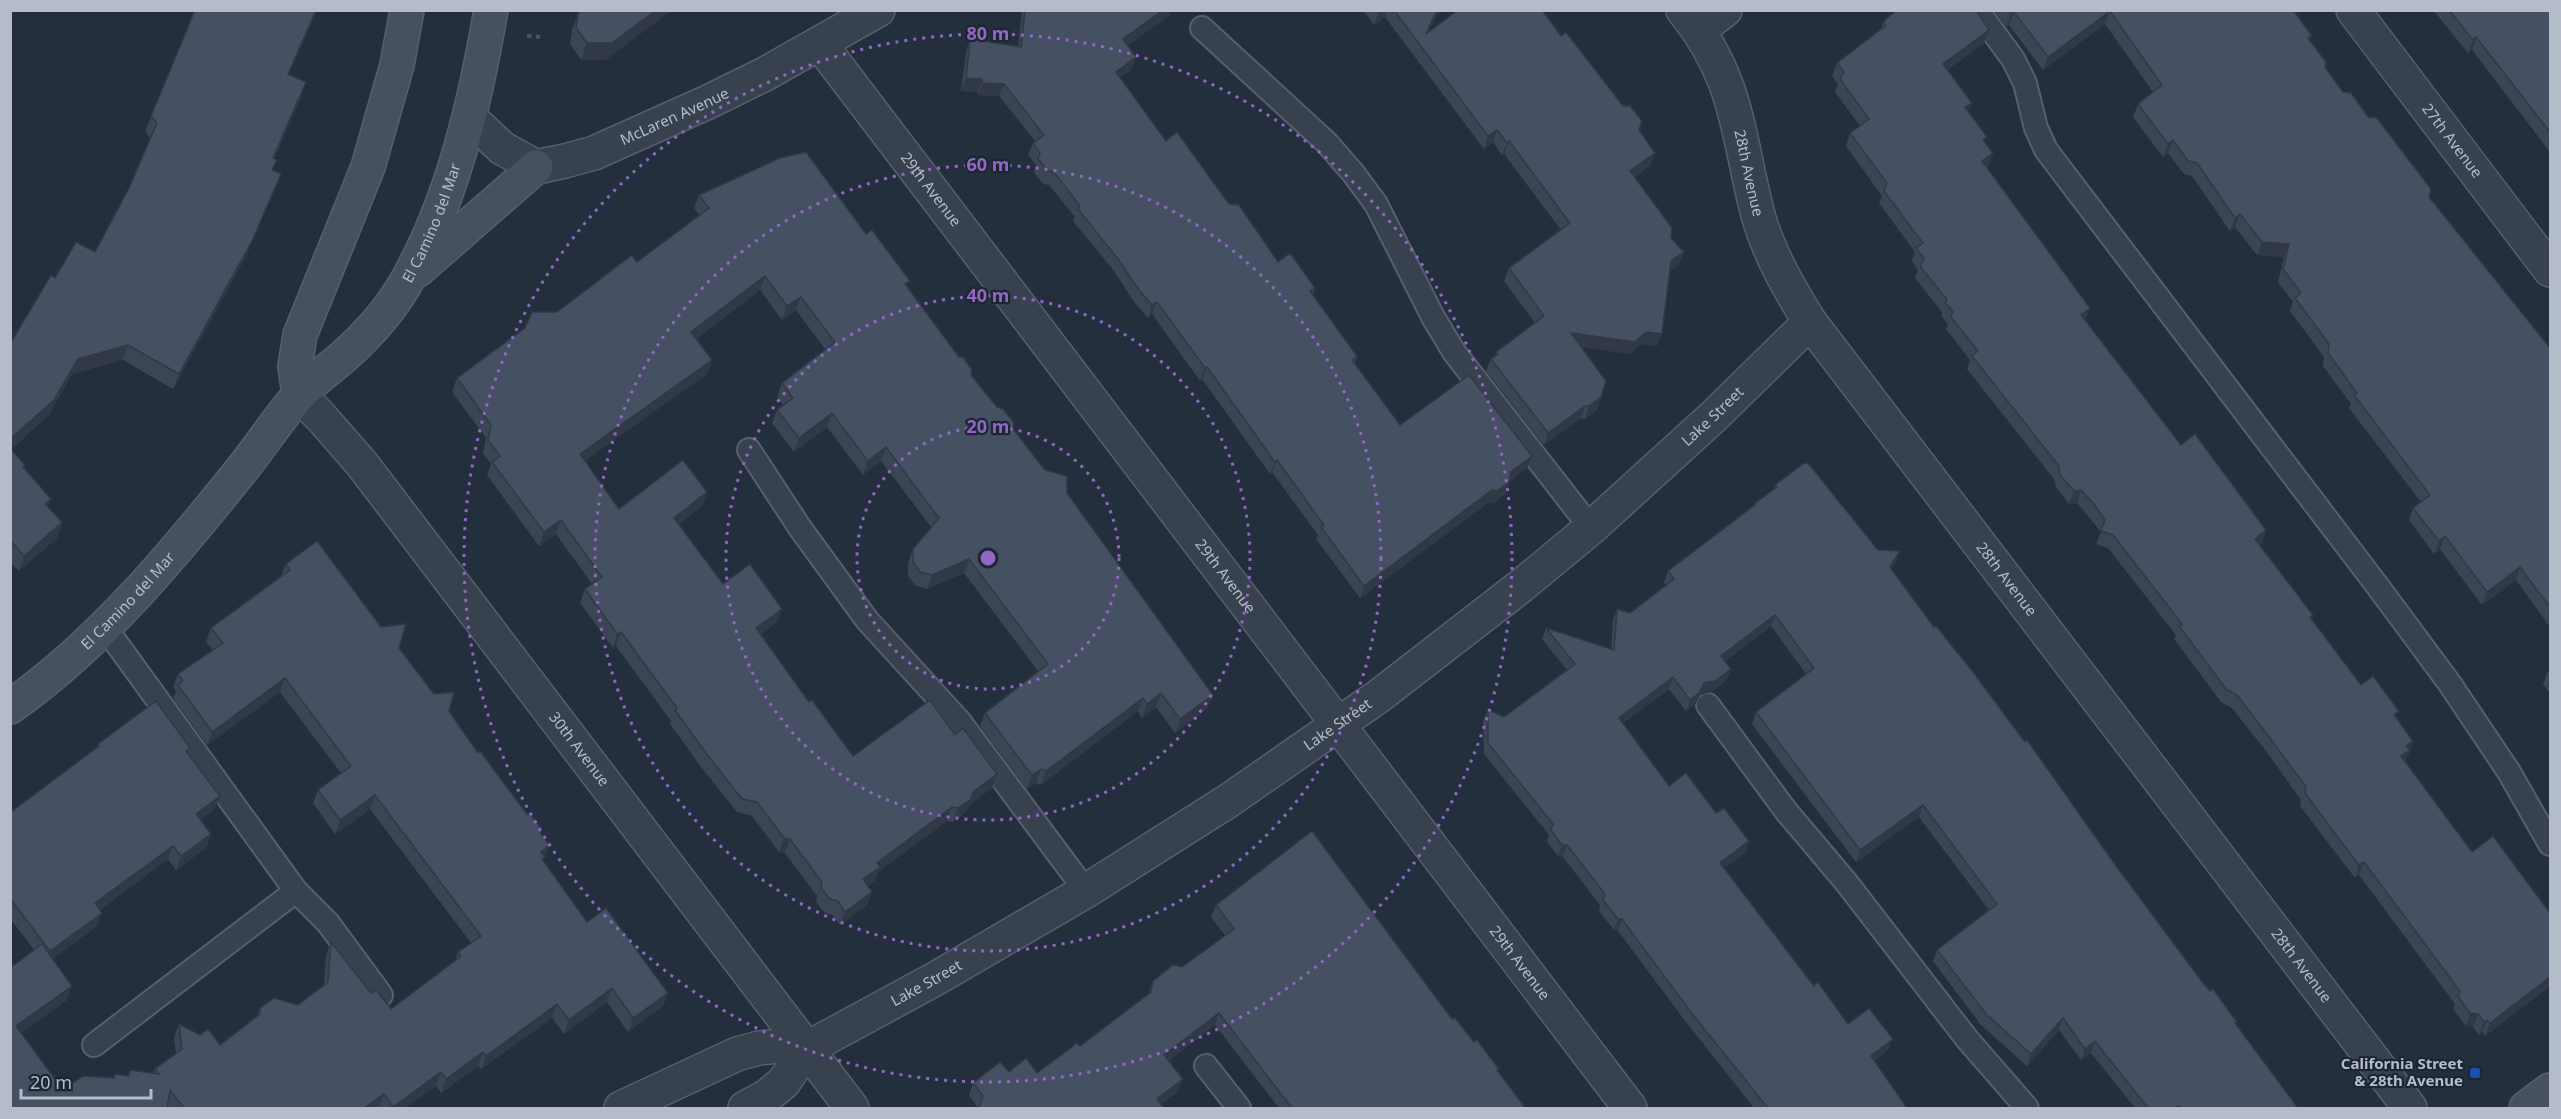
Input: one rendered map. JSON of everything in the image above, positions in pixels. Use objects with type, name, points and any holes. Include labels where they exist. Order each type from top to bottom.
[{"type":"street","points":[[299,395],[296,366],[300,335],[310,304],[368,167],[397,65],[407,10]]},
{"type":"street","name":"El Camino del Mar","points":[[10,707],[64,664],[158,570],[206,514],[299,395],[368,332],[408,280],[437,216],[470,118],[491,10]]},
{"type":"street","name":"McLaren Avenue","points":[[536,166],[565,161],[604,149],[708,102],[820,44],[878,10]]},
{"type":"street","points":[[1691,20],[1725,10]]},
{"type":"street","name":"27th Avenue","points":[[2353,10],[2550,270]]},
{"type":"street","name":"28th Avenue","points":[[1691,20],[1719,64],[1732,97],[1759,216],[1771,252],[1788,287],[1810,322],[2410,1108]]},
{"type":"street","name":"29th Avenue","points":[[820,44],[1630,1108]]},
{"type":"street","points":[[408,280],[536,166],[502,148],[470,118]]},
{"type":"street","name":"Lake Street","points":[[745,1108],[767,1096],[784,1082],[806,1049],[945,973],[1086,891],[1228,801],[1338,726],[1455,639],[1592,528],[1810,322]]},
{"type":"street","name":"30th Avenue","points":[[299,395],[362,464],[852,1108]]},
{"type":"street","points":[[621,1108],[737,1054],[759,1047],[780,1046],[806,1049]]},
{"type":"street","points":[[2526,1108],[2550,1090]]},
{"type":"lane","points":[[1977,10],[2013,59],[2025,83],[2036,128],[2046,150],[2443,674],[2509,772],[2550,844]]},
{"type":"lane","points":[[1202,28],[1327,143],[1353,173],[1376,204],[1433,318],[1454,352],[1592,528]]},
{"type":"lane","points":[[749,450],[800,528],[867,620],[960,722],[1086,891]]},
{"type":"lane","points":[[104,626],[296,891],[328,923],[381,995]]},
{"type":"lane","points":[[1708,705],[1786,811],[1846,882],[1967,1039],[2027,1108]]},
{"type":"lane","points":[[94,1045],[296,891]]},
{"type":"lane","points":[[1206,1066],[1239,1108]]},
{"type":"building","points":[[195,10],[316,10],[288,74],[306,82],[273,158],[277,160],[272,170],[281,174],[252,241],[179,374],[128,345],[78,359],[54,400],[10,439],[10,344],[51,275],[55,278],[76,242],[95,252],[129,188],[157,123],[151,116]]},
{"type":"building","points":[[581,10],[656,10],[612,43],[587,43],[576,28],[578,14]]},
{"type":"building","points":[[1025,10],[1163,10],[1123,39],[1136,57],[1116,72],[1166,141],[1177,132],[1229,204],[1239,205],[1278,262],[1290,253],[1315,288],[1310,291],[1357,356],[1352,360],[1400,425],[1469,375],[1532,456],[1511,472],[1509,482],[1497,491],[1492,490],[1364,586],[1321,527],[1324,525],[1277,460],[1275,462],[1207,367],[1205,368],[1157,302],[1152,305],[1139,290],[1118,259],[1078,209],[1080,206],[1054,172],[1048,171],[1038,159],[1040,153],[1033,143],[1044,135],[1004,84],[982,83],[982,79],[966,78],[970,39],[1021,47]]},
{"type":"building","points":[[1394,10],[1437,10],[1426,34],[1458,10],[1542,10],[1561,36],[1566,32],[1623,106],[1630,106],[1642,121],[1639,130],[1655,153],[1630,171],[1672,228],[1671,238],[1684,252],[1671,261],[1662,334],[1646,332],[1635,342],[1571,333],[1606,381],[1601,397],[1548,433],[1491,359],[1498,354],[1496,352],[1544,316],[1509,268],[1570,223],[1509,141],[1507,143],[1497,130],[1488,136]]},
{"type":"building","points":[[1897,10],[1976,10],[1989,30],[1943,64],[1972,103],[1965,107],[1987,137],[1983,140],[1993,153],[1982,161],[2090,308],[2081,315],[2181,445],[2195,434],[2266,530],[2255,539],[2313,615],[2310,617],[2361,685],[2373,676],[2399,711],[2394,715],[2413,741],[2406,746],[2410,750],[2401,756],[2472,852],[2493,836],[2550,913],[2550,977],[2490,1023],[2487,1020],[2484,1022],[2478,1014],[2470,1013],[2458,996],[2460,991],[2364,862],[2359,865],[2336,835],[2305,793],[2306,787],[2273,742],[2237,695],[2226,689],[2179,626],[2182,624],[2113,535],[2101,531],[2105,520],[2094,504],[2081,490],[2074,491],[2060,475],[2059,466],[1972,356],[1978,351],[1951,317],[1953,312],[1945,302],[1947,300],[1920,266],[1924,258],[1916,248],[1923,243],[1884,191],[1887,183],[1850,133],[1869,119],[1840,79],[1844,72],[1837,63],[1885,26],[1884,21]]},
{"type":"building","points":[[2008,10],[2293,10],[2312,36],[2308,38],[2326,62],[2325,67],[2343,92],[2351,93],[2369,118],[2376,117],[2431,189],[2429,197],[2550,348],[2550,607],[2520,567],[2487,592],[2445,536],[2439,541],[2413,508],[2430,495],[2354,395],[2357,393],[2328,353],[2329,344],[2295,298],[2301,293],[2283,269],[2289,244],[2262,242],[2240,214],[2235,218],[2197,163],[2188,161],[2173,140],[2168,144],[2138,104],[2162,85],[2110,11],[2048,57],[2014,12],[2011,14]]},
{"type":"building","points":[[2449,10],[2550,10],[2550,132],[2476,37],[2473,40]]},
{"type":"building","points":[[806,152],[866,234],[872,230],[910,281],[905,284],[959,357],[963,357],[972,370],[971,375],[997,407],[1003,409],[1014,423],[1013,429],[1045,470],[1067,476],[1067,493],[1213,695],[1180,719],[1161,693],[1147,704],[1143,698],[1046,771],[1041,769],[1032,775],[985,713],[1048,664],[969,559],[932,575],[920,572],[913,562],[913,549],[939,518],[886,447],[868,461],[832,413],[799,438],[777,410],[793,398],[782,383],[835,342],[801,297],[787,306],[765,276],[691,332],[712,360],[580,454],[619,509],[683,460],[707,492],[674,518],[723,584],[750,564],[782,609],[756,628],[809,702],[812,700],[853,756],[930,700],[955,735],[963,728],[997,774],[973,792],[971,799],[958,808],[952,807],[877,863],[880,867],[863,879],[872,892],[845,912],[838,901],[830,899],[821,888],[822,882],[790,839],[784,838],[757,802],[742,799],[706,753],[675,710],[677,708],[621,632],[617,634],[585,589],[602,577],[561,520],[544,532],[492,462],[500,456],[488,440],[491,425],[457,378],[525,328],[532,312],[557,312],[632,255],[637,262],[709,208],[699,195],[780,158]]},
{"type":"building","points":[[10,448],[51,499],[45,504],[62,522],[24,556],[10,540]]},
{"type":"building","points":[[1808,463],[1878,550],[1900,551],[1890,567],[1895,574],[2025,742],[2027,740],[2114,863],[2203,983],[2210,991],[2213,989],[2237,1022],[2235,1023],[2298,1108],[2182,1108],[2179,1106],[2148,1108],[2095,1041],[2085,1049],[2063,1018],[2031,1054],[1986,1014],[1937,950],[1997,904],[1923,805],[1860,850],[1756,712],[1814,668],[1775,615],[1721,656],[1731,669],[1715,681],[1704,683],[1699,693],[1690,700],[1673,677],[1619,718],[1669,786],[1686,773],[1716,813],[1724,808],[1749,841],[1720,863],[1814,986],[1818,982],[1848,1024],[1869,1008],[1893,1039],[1871,1056],[1907,1108],[1768,1108],[1690,1011],[1622,919],[1618,919],[1603,900],[1605,894],[1567,845],[1562,845],[1551,830],[1553,824],[1488,743],[1488,710],[1504,717],[1575,664],[1546,628],[1614,650],[1617,609],[1630,613],[1674,579],[1668,571],[1756,504],[1777,487],[1775,485],[1803,464]]},
{"type":"building","points":[[317,541],[381,627],[406,624],[399,648],[434,694],[454,692],[449,711],[478,753],[480,751],[527,814],[531,815],[541,828],[541,834],[549,845],[541,852],[545,857],[542,859],[587,922],[606,908],[668,993],[633,1018],[612,988],[569,1020],[557,1004],[486,1056],[483,1052],[446,1079],[441,1072],[393,1107],[384,1094],[364,1108],[184,1108],[170,1090],[167,1108],[10,1108],[10,968],[42,944],[72,986],[16,1026],[63,1090],[83,1076],[114,1078],[115,1074],[129,1076],[130,1070],[159,1074],[155,1069],[182,1049],[179,1024],[200,1035],[208,1029],[220,1045],[260,1014],[260,1008],[274,998],[298,1005],[328,982],[331,942],[371,993],[376,990],[391,1009],[461,956],[458,952],[481,936],[375,795],[340,820],[318,790],[351,766],[285,678],[212,732],[178,685],[183,681],[178,674],[223,643],[211,628],[290,570],[286,564]]},
{"type":"building","points":[[156,701],[190,748],[186,751],[220,796],[196,814],[211,834],[181,856],[173,846],[95,903],[102,913],[50,951],[10,898],[10,811]]},
{"type":"building","points":[[1312,831],[1452,1019],[1455,1018],[1474,1042],[1477,1040],[1524,1108],[1292,1108],[1219,1013],[1164,1055],[1183,1079],[1157,1099],[1164,1108],[979,1108],[983,1096],[973,1083],[1000,1062],[1009,1072],[1026,1058],[1037,1073],[1077,1043],[1080,1046],[1151,992],[1153,981],[1173,965],[1182,967],[1234,929],[1216,905]]},
{"type":"place","name":"California Street & 28th Avenue","points":[[2475,1073]]}]
